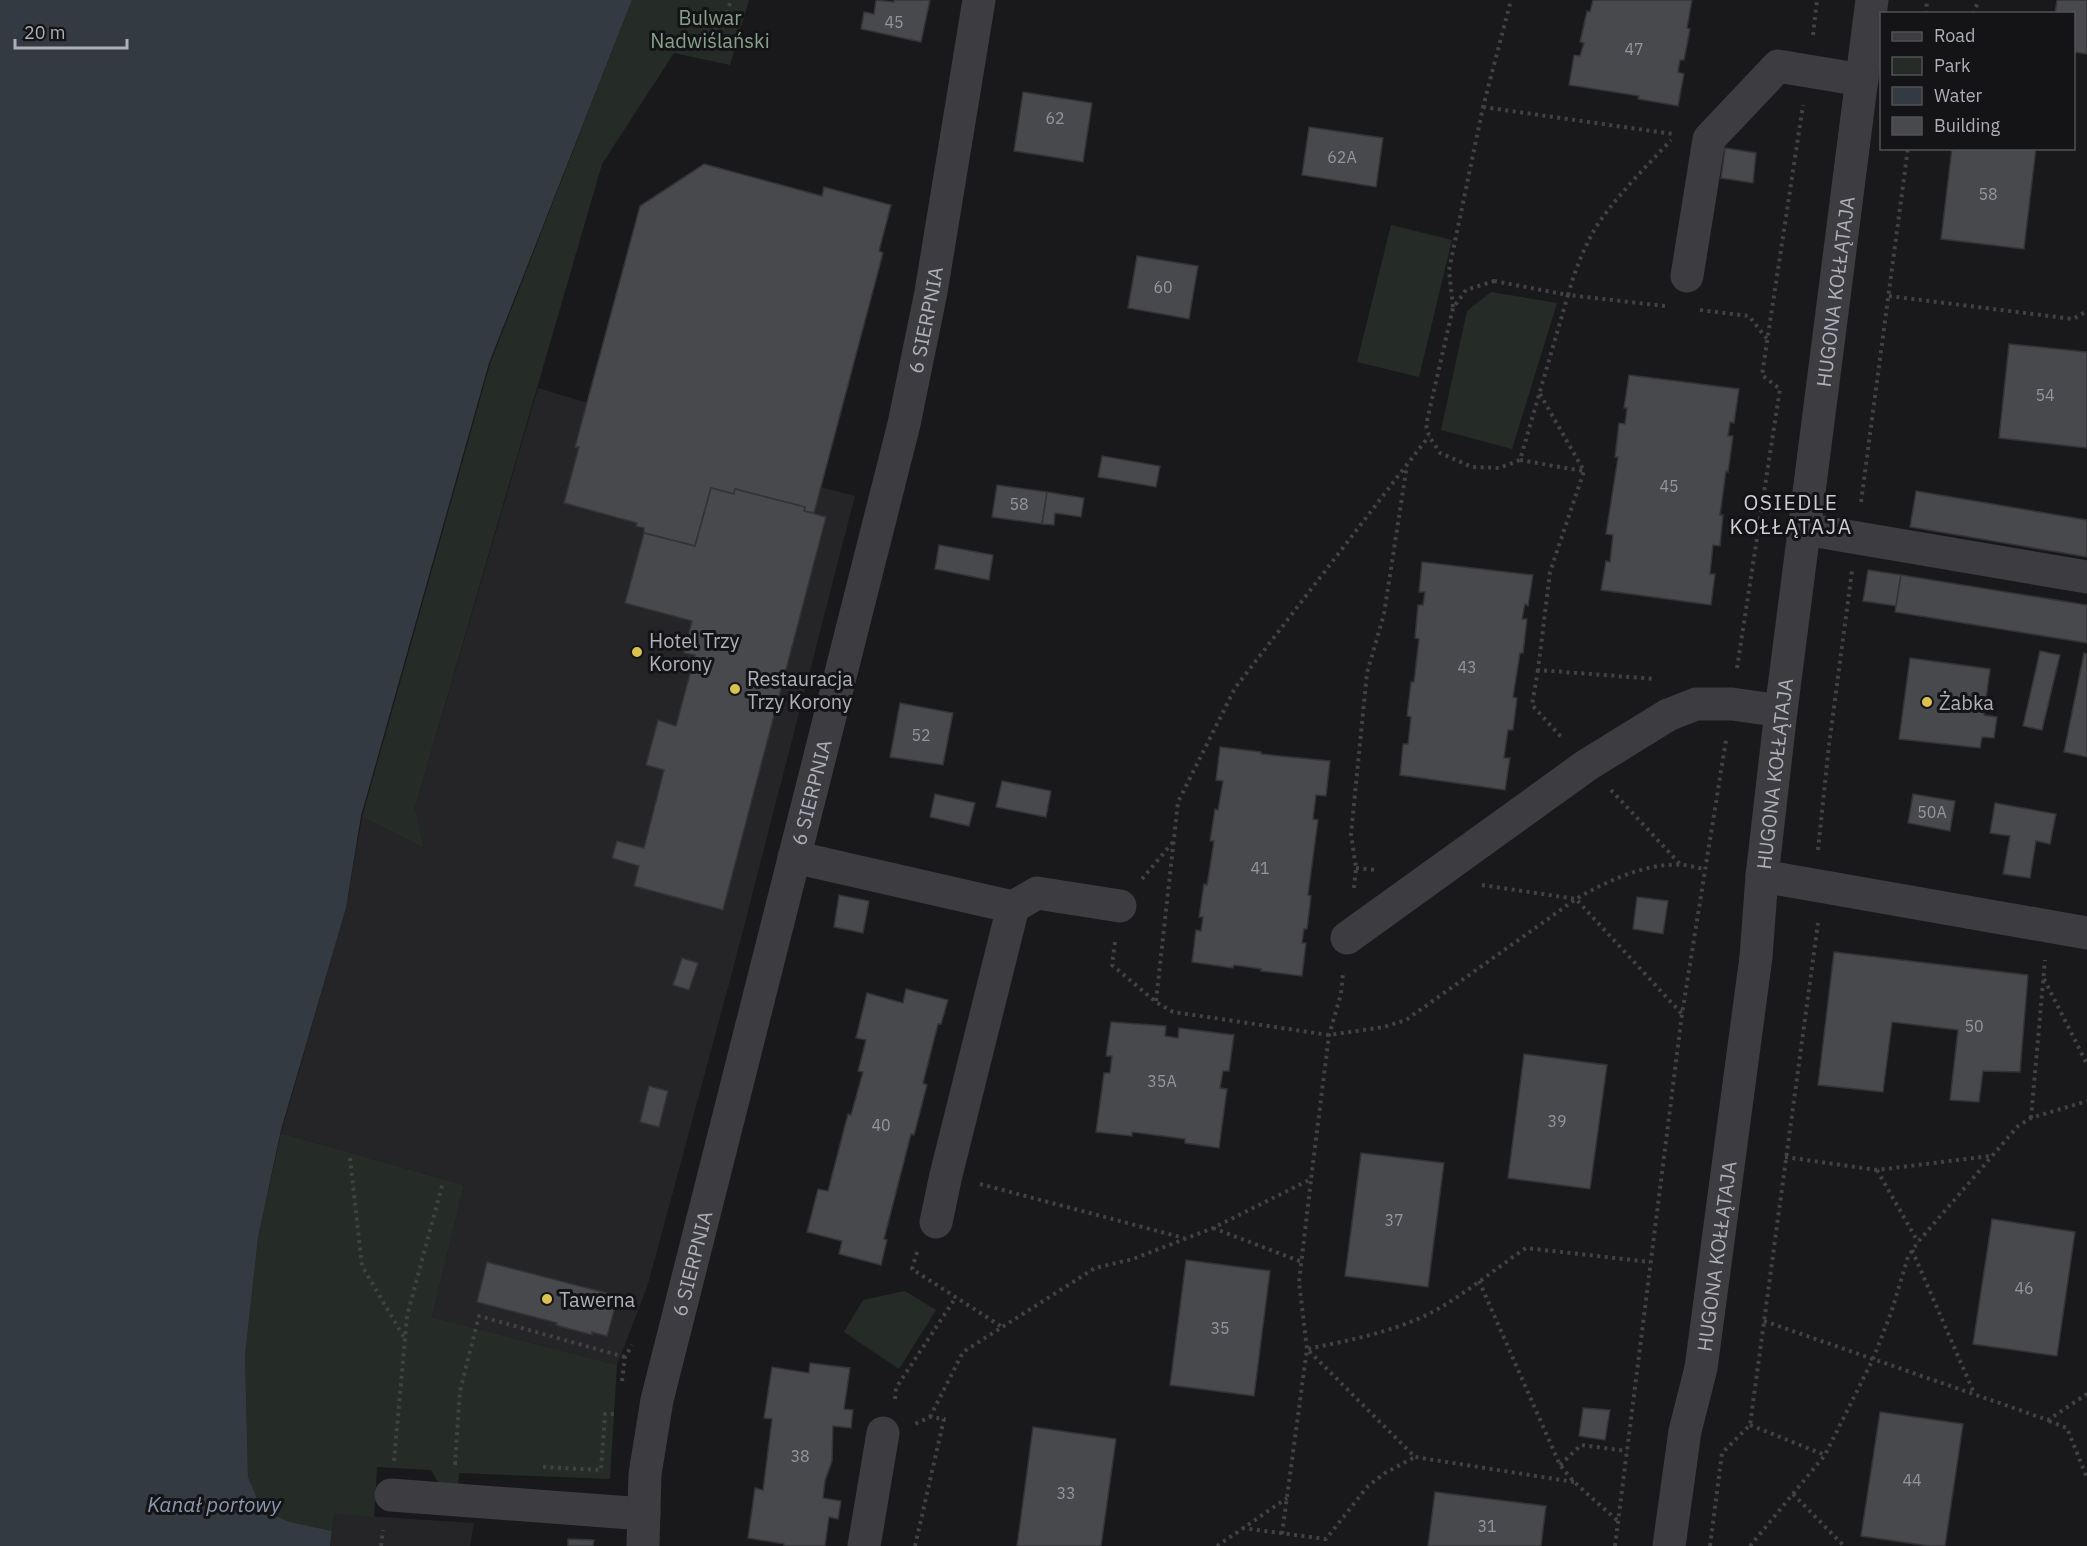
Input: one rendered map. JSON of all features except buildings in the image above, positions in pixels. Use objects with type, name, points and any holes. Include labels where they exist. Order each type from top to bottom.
[{"type":"street","name":"6 SIERPNIA","points":[[643,1530],[645,1474],[657,1400],[904,424],[931,292],[979,0]]},
{"type":"street","name":"HUGONA KOŁŁĄTAJA","points":[[1669,1546],[1685,1431],[1702,1358],[1756,957],[1762,876],[1781,711],[1872,0]]},
{"type":"street","points":[[1687,276],[1709,139],[1778,66],[1862,80]]},
{"type":"street","points":[[1805,529],[2087,577]]},
{"type":"street","points":[[1347,938],[1587,765],[1668,715],[1696,704],[1732,704],[1781,711]]},
{"type":"street","points":[[794,857],[1013,907],[1037,893],[1120,906]]},
{"type":"street","points":[[1762,876],[2087,933]]},
{"type":"street","points":[[936,1222],[1013,907]]},
{"type":"street","points":[[864,1546],[882,1433]]},
{"type":"street","points":[[391,1495],[643,1530]]},
{"type":"path","points":[[710,37],[726,16],[731,0]]},
{"type":"path","points":[[1511,0],[1484,107],[1449,270],[1453,308],[1426,425],[1429,436],[1440,453],[1472,467],[1499,468],[1520,460],[1584,471]]},
{"type":"path","points":[[1615,1546],[1682,1014],[1780,389],[1762,375],[1817,0]]},
{"type":"path","points":[[1484,107],[1676,134],[1593,231],[1576,267],[1520,460]]},
{"type":"path","points":[[1453,308],[1466,290],[1494,281],[1568,295],[1670,306]]},
{"type":"path","points":[[1889,296],[2073,319],[2087,311]]},
{"type":"path","points":[[1692,309],[1749,316],[1768,340]]},
{"type":"path","points":[[1539,393],[1584,471],[1550,572],[1538,670],[1665,680]]},
{"type":"path","points":[[1156,1002],[1178,802],[1235,688],[1429,436]]},
{"type":"path","points":[[1282,1534],[1307,1349],[1299,1282],[1329,1035],[1341,994],[1356,868],[1351,834],[1368,673],[1384,614],[1407,465]]},
{"type":"path","points":[[1174,841],[1120,906],[1112,965],[1156,1002],[1173,1012],[1329,1035],[1384,1027],[1406,1020],[1576,899],[1606,881],[1644,869],[1680,864],[1705,869]]},
{"type":"path","points":[[1356,868],[1378,871]]},
{"type":"path","points":[[1434,877],[1576,899],[1682,1014]]},
{"type":"path","points":[[2031,1118],[2047,926]]},
{"type":"path","points":[[2043,977],[2087,1064]]},
{"type":"path","points":[[1750,1546],[1825,1455],[1873,1359],[1912,1250],[1918,1242],[2018,1126],[2031,1118],[2087,1101]]},
{"type":"path","points":[[1785,1157],[1877,1170],[1991,1156]]},
{"type":"path","points":[[350,1158],[362,1266],[405,1340]]},
{"type":"path","points":[[1877,1170],[1918,1242]]},
{"type":"path","points":[[946,1175],[1185,1238]]},
{"type":"path","points":[[930,1418],[963,1352],[1095,1268],[1133,1259],[1213,1228],[1311,1179]]},
{"type":"path","points":[[391,1495],[407,1316],[443,1182]]},
{"type":"path","points":[[936,1222],[921,1238],[912,1269],[1002,1327]]},
{"type":"path","points":[[1213,1228],[1302,1262]]},
{"type":"path","points":[[1307,1349],[1361,1338],[1441,1307],[1526,1248],[1650,1262]]},
{"type":"path","points":[[1912,1250],[1974,1394]]},
{"type":"path","points":[[1479,1281],[1560,1465],[1574,1482],[1619,1521]]},
{"type":"path","points":[[882,1433],[889,1434],[896,1388],[956,1298]]},
{"type":"path","points":[[467,1464],[455,1463],[460,1391],[479,1316],[625,1357]]},
{"type":"path","points":[[1764,1321],[2067,1428],[2087,1478]]},
{"type":"path","points":[[1307,1349],[1415,1457],[1574,1482]]},
{"type":"path","points":[[2048,1420],[2087,1394]]},
{"type":"path","points":[[534,1467],[601,1470],[605,1414],[618,1414]]},
{"type":"path","points":[[915,1546],[944,1419]]},
{"type":"path","points":[[1750,1425],[1825,1455]]},
{"type":"path","points":[[1560,1465],[1581,1445],[1627,1451]]},
{"type":"path","points":[[1242,1528],[1326,1539],[1368,1486],[1385,1473],[1415,1457]]},
{"type":"path","points":[[1793,1494],[1844,1546]]},
{"type":"path","points":[[1217,1546],[1287,1498]]},
{"type":"shaded area","points":[[538,388],[631,416],[685,452],[855,496],[733,969],[660,1240],[647,1287],[617,1365],[432,1317],[464,1185],[281,1133],[346,908],[362,817],[424,848],[415,808]]},
{"type":"shaded area","points":[[335,1514],[474,1523],[470,1546],[330,1546]]},
{"type":"green space","name":"Bulwar Nadwiślański","points":[[632,0],[749,0],[730,65],[674,53],[602,164],[415,808],[424,848],[362,817],[490,364]]},
{"type":"green space","points":[[1391,225],[1452,240],[1419,377],[1357,362]]},
{"type":"green space","points":[[1491,292],[1557,303],[1512,449],[1441,430],[1467,311]]},
{"type":"green space","points":[[281,1133],[464,1185],[432,1317],[617,1365],[610,1479],[459,1473],[458,1486],[439,1484],[431,1470],[377,1467],[374,1517],[335,1514],[332,1531],[290,1522],[262,1510],[248,1477],[245,1356],[258,1238]]},
{"type":"green space","points":[[905,1291],[936,1310],[899,1369],[844,1332],[863,1300]]},
{"type":"water","name":"Kanał portowy","points":[[0,0],[632,0],[489,363],[361,816],[346,908],[281,1130],[258,1238],[245,1356],[248,1477],[262,1510],[290,1522],[332,1531],[330,1546],[0,1546]]},
{"type":"place","name":"Hotel Trzy Korony","points":[[637,652]]},
{"type":"place","name":"Restauracja Trzy Korony","points":[[735,689]]},
{"type":"place","name":"Żabka","points":[[1927,702]]},
{"type":"place","name":"Tawerna","points":[[547,1299]]},
{"type":"district","name":"OSIEDLE KOŁŁĄTAJA","points":[[1791,514]]}]
